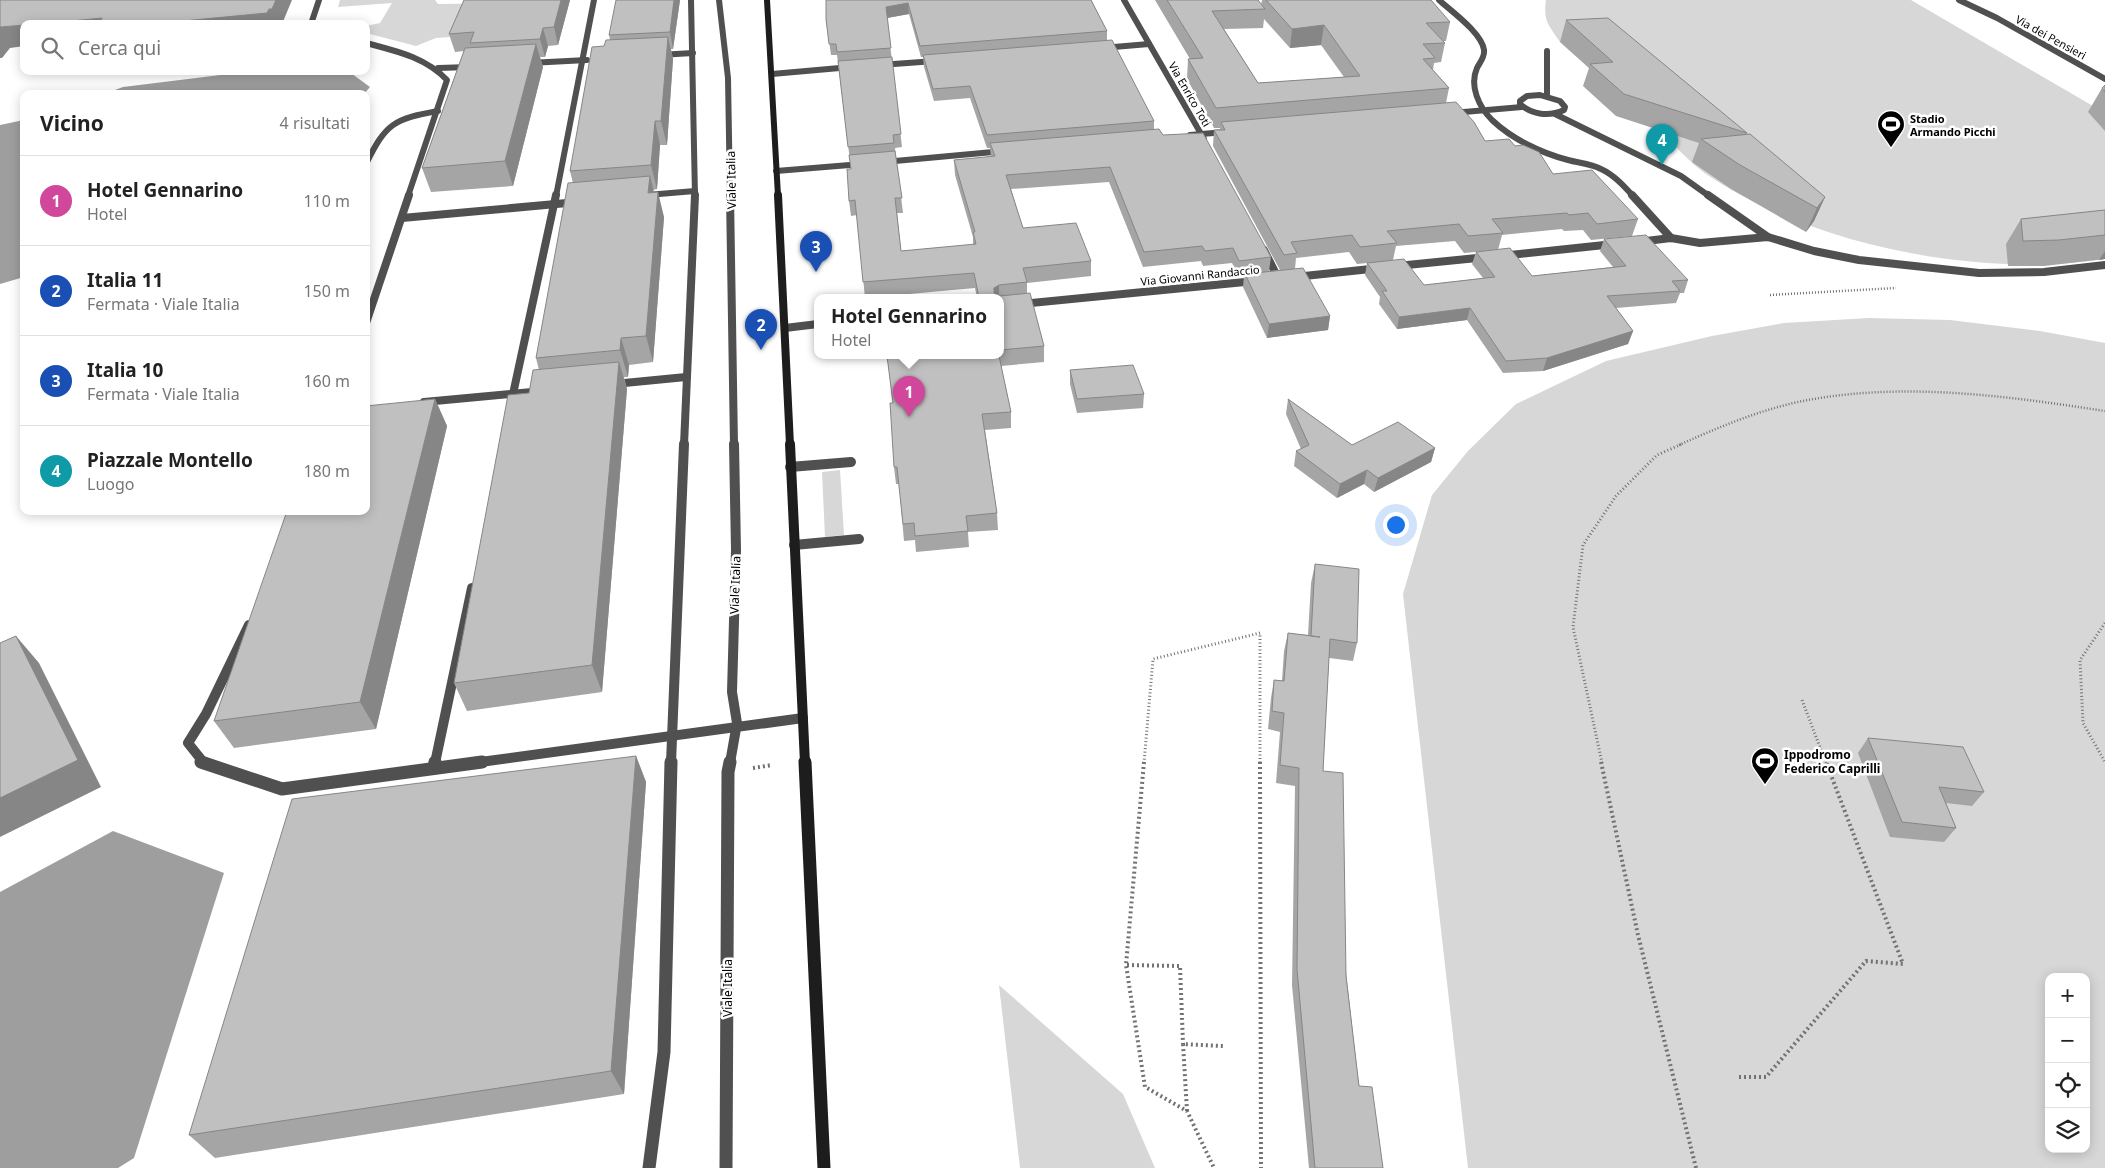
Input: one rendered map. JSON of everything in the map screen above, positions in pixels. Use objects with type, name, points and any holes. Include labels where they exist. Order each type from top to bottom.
[{"type":"main road","points":[[767,0],[785,328],[824,1168]]},
{"type":"street","points":[[312,20],[319,0]]},
{"type":"street","points":[[509,413],[586,60],[594,0]]},
{"type":"street","points":[[649,1168],[664,1052],[672,736],[694,191],[691,0]]},
{"type":"street","name":"Viale Italia","points":[[719,0],[728,78],[732,200],[736,550],[732,692],[737,710],[738,727],[728,772],[726,1168]]},
{"type":"street","name":"Via Enrico Toti","points":[[1124,0],[1210,149]]},
{"type":"street","points":[[1439,0],[1476,36],[1483,46],[1485,54],[1475,73],[1475,82],[1483,110],[1504,130],[1537,148],[1565,160],[1602,169],[1617,180],[1671,238]]},
{"type":"street","name":"Via dei Pensieri","points":[[1959,0],[2105,79]]},
{"type":"street","points":[[370,44],[422,59],[438,68],[447,80],[370,311]]},
{"type":"street","points":[[1091,49],[1150,44]]},
{"type":"street","points":[[1547,51],[1547,96]]},
{"type":"street","points":[[656,56],[693,53]]},
{"type":"street","points":[[524,64],[586,60]]},
{"type":"street","points":[[876,66],[944,60]]},
{"type":"street","points":[[438,68],[476,66]]},
{"type":"street","points":[[772,74],[856,67]]},
{"type":"street","points":[[1522,106],[1520,101],[1527,96],[1547,96],[1560,101],[1565,107],[1564,110],[1555,114]]},
{"type":"street","points":[[1444,114],[1522,106],[1534,112],[1555,114],[1681,176],[1768,237],[1814,251],[1859,260],[1942,270],[2014,273],[2105,265]]},
{"type":"street","points":[[370,156],[385,129],[414,115],[438,111]]},
{"type":"street","points":[[1181,136],[1230,132]]},
{"type":"street","points":[[776,171],[1013,150]]},
{"type":"street","points":[[638,196],[694,191]]},
{"type":"street","points":[[402,218],[582,201]]},
{"type":"street","points":[[1632,242],[1671,238],[1700,244],[1768,237]]},
{"type":"street","points":[[1259,241],[1278,278]]},
{"type":"street","name":"Via Giovanni Randaccio","points":[[1269,279],[1622,243]]},
{"type":"street","name":"Via Giovanni Randaccio","points":[[1004,306],[1259,280]]},
{"type":"street","points":[[785,328],[814,324]]},
{"type":"street","points":[[609,385],[686,377]]},
{"type":"street","points":[[418,403],[551,390]]},
{"type":"street","points":[[790,467],[851,462]]},
{"type":"street","points":[[794,545],[859,539]]},
{"type":"street","points":[[434,768],[474,576]]},
{"type":"street","points":[[256,610],[206,714],[188,743],[201,762],[282,790],[803,718]]},
{"type":"path","points":[[1696,1168],[1638,935],[1573,627],[1583,545],[1616,496],[1657,455],[1727,424],[1807,400],[1875,393],[1949,392],[2033,400],[2105,411]]},
{"type":"path","points":[[2105,623],[2080,660],[2083,723],[2105,762]]},
{"type":"path","points":[[1187,1111],[1145,1087],[1126,965],[1153,659],[1260,633],[1261,1168]]},
{"type":"path","points":[[1739,1077],[1766,1077],[1866,961],[1903,964],[1802,700]]},
{"type":"path","points":[[1126,965],[1180,966],[1187,1111],[1214,1168]]},
{"type":"path","points":[[1183,1044],[1223,1046]]},
{"type":"shaded area","points":[[340,0],[435,0],[438,4],[525,3],[512,33],[436,38],[416,46],[370,34],[370,25],[380,23],[392,3],[338,7]]},
{"type":"shaded area","name":"Stadio Armando Picchi","points":[[1546,0],[1911,0],[2105,113],[2105,259],[2056,264],[2004,264],[1898,251],[1846,238],[1796,220],[1749,199],[1700,170],[1560,42],[1546,18]]},
{"type":"shaded area","points":[[220,75],[354,75],[370,87],[367,90],[115,90],[123,87]]},
{"type":"shaded area","points":[[20,121],[20,278],[0,284],[0,125]]},
{"type":"shaded area","name":"Ippodromo Federico Caprilli","points":[[1869,318],[1950,320],[2040,331],[2105,343],[2105,1168],[1468,1168],[1403,594],[1432,495],[1468,451],[1516,404],[1606,361],[1712,336],[1784,323]]},
{"type":"shaded area","points":[[840,470],[844,535],[825,537],[822,472]]},
{"type":"shaded area","points":[[113,831],[224,873],[134,1158],[118,1168],[0,1168],[0,892]]},
{"type":"shaded area","points":[[999,985],[1123,1094],[1155,1168],[1020,1168]]},
{"type":"building","points":[[0,0],[276,0],[272,9],[269,9],[267,13],[194,20],[101,20],[102,18],[82,20],[20,20],[20,25],[0,27]]},
{"type":"building","points":[[464,0],[561,0],[554,27],[543,28],[540,39],[470,43],[474,32],[449,34]]},
{"type":"building","points":[[616,0],[674,0],[670,32],[609,35]]},
{"type":"building","points":[[826,0],[1091,0],[1107,31],[920,46],[908,3],[886,7],[891,48],[837,52],[836,44],[829,44]]},
{"type":"building","points":[[1167,0],[1258,0],[1265,9],[1212,11],[1258,83],[1360,76],[1324,25],[1292,29],[1266,0],[1431,0],[1450,22],[1426,23],[1445,43],[1423,44],[1435,58],[1423,59],[1449,88],[1216,108],[1188,59],[1203,58]]},
{"type":"building","points":[[1608,18],[1747,133],[1624,94],[1590,64],[1613,62],[1566,20]]},
{"type":"building","points":[[668,37],[661,121],[655,121],[651,165],[570,171],[592,47],[604,46],[606,40]]},
{"type":"building","points":[[1112,40],[1154,121],[987,135],[970,86],[933,89],[923,55]]},
{"type":"building","points":[[536,44],[505,161],[422,168],[465,48]]},
{"type":"building","points":[[892,57],[901,134],[893,135],[894,143],[848,147],[838,61]]},
{"type":"building","points":[[1456,102],[1474,122],[1485,141],[1509,139],[1515,146],[1523,145],[1539,152],[1553,174],[1592,170],[1638,219],[1597,224],[1588,213],[1569,215],[1567,213],[1492,219],[1503,233],[1468,236],[1459,224],[1387,231],[1397,243],[1360,247],[1352,235],[1291,242],[1297,253],[1284,255],[1214,130],[1225,130],[1221,122]]},
{"type":"building","points":[[1159,129],[1163,135],[1203,133],[1271,257],[1239,261],[1233,248],[1205,251],[1202,246],[1144,252],[1110,167],[1006,175],[1023,228],[1076,223],[1091,261],[1023,268],[1027,282],[999,285],[994,288],[994,293],[996,294],[978,294],[974,273],[863,282],[855,200],[849,201],[847,169],[851,169],[849,155],[895,151],[902,198],[895,198],[901,251],[976,244],[973,232],[975,232],[954,160],[995,156],[990,143]]},
{"type":"building","points":[[1750,134],[1825,197],[1817,208],[1740,165],[1701,139]]},
{"type":"building","points":[[650,176],[648,193],[658,192],[646,336],[621,338],[620,350],[536,358],[568,183]]},
{"type":"building","points":[[2105,210],[2105,235],[2059,240],[2023,241],[2021,219]]},
{"type":"building","points":[[1646,235],[1688,280],[1672,281],[1680,291],[1607,296],[1633,331],[1547,358],[1506,361],[1470,308],[1399,317],[1382,291],[1387,291],[1367,263],[1404,259],[1424,285],[1495,277],[1476,252],[1510,248],[1532,276],[1626,266],[1604,239]]},
{"type":"building","points":[[1303,268],[1330,316],[1269,324],[1245,274]]},
{"type":"building","points":[[1030,293],[1044,346],[1004,350],[1004,296]]},
{"type":"building","points":[[887,359],[1000,359],[1011,412],[982,414],[997,513],[966,516],[968,531],[915,536],[914,523],[903,524],[897,467],[894,467],[890,403],[893,403]]},
{"type":"building","points":[[619,362],[592,665],[454,683],[508,395],[529,393],[533,370]]},
{"type":"building","points":[[1133,365],[1144,394],[1077,399],[1070,370]]},
{"type":"building","points":[[435,399],[360,702],[214,721],[286,515],[370,515],[370,406]]},
{"type":"building","points":[[1288,399],[1352,445],[1398,422],[1435,448],[1378,478],[1367,470],[1340,484],[1296,451],[1309,445]]},
{"type":"building","points":[[1315,564],[1359,569],[1357,643],[1330,639],[1323,771],[1343,773],[1346,976],[1359,1086],[1372,1087],[1383,1168],[1315,1168],[1297,969],[1299,768],[1280,765],[1284,713],[1272,711],[1274,680],[1284,681],[1288,633],[1311,636]]},
{"type":"building","points":[[16,636],[78,760],[0,798],[0,643]]},
{"type":"building","points":[[1868,738],[1963,747],[1984,792],[1939,787],[1956,828],[1902,822]]},
{"type":"building","points":[[636,756],[611,1071],[189,1135],[292,799]]},
{"type":"place","name":"Stadio Armando Picchi","points":[[1891,148]]},
{"type":"place","name":"Piazzale Montello","points":[[1662,165]]},
{"type":"place","name":"Italia 10","points":[[816,272]]},
{"type":"place","name":"Italia 11","points":[[761,350]]},
{"type":"place","name":"Hotel Gennarino","points":[[909,417]]},
{"type":"place","name":"Ippodromo Federico Caprilli","points":[[1765,785]]}]
